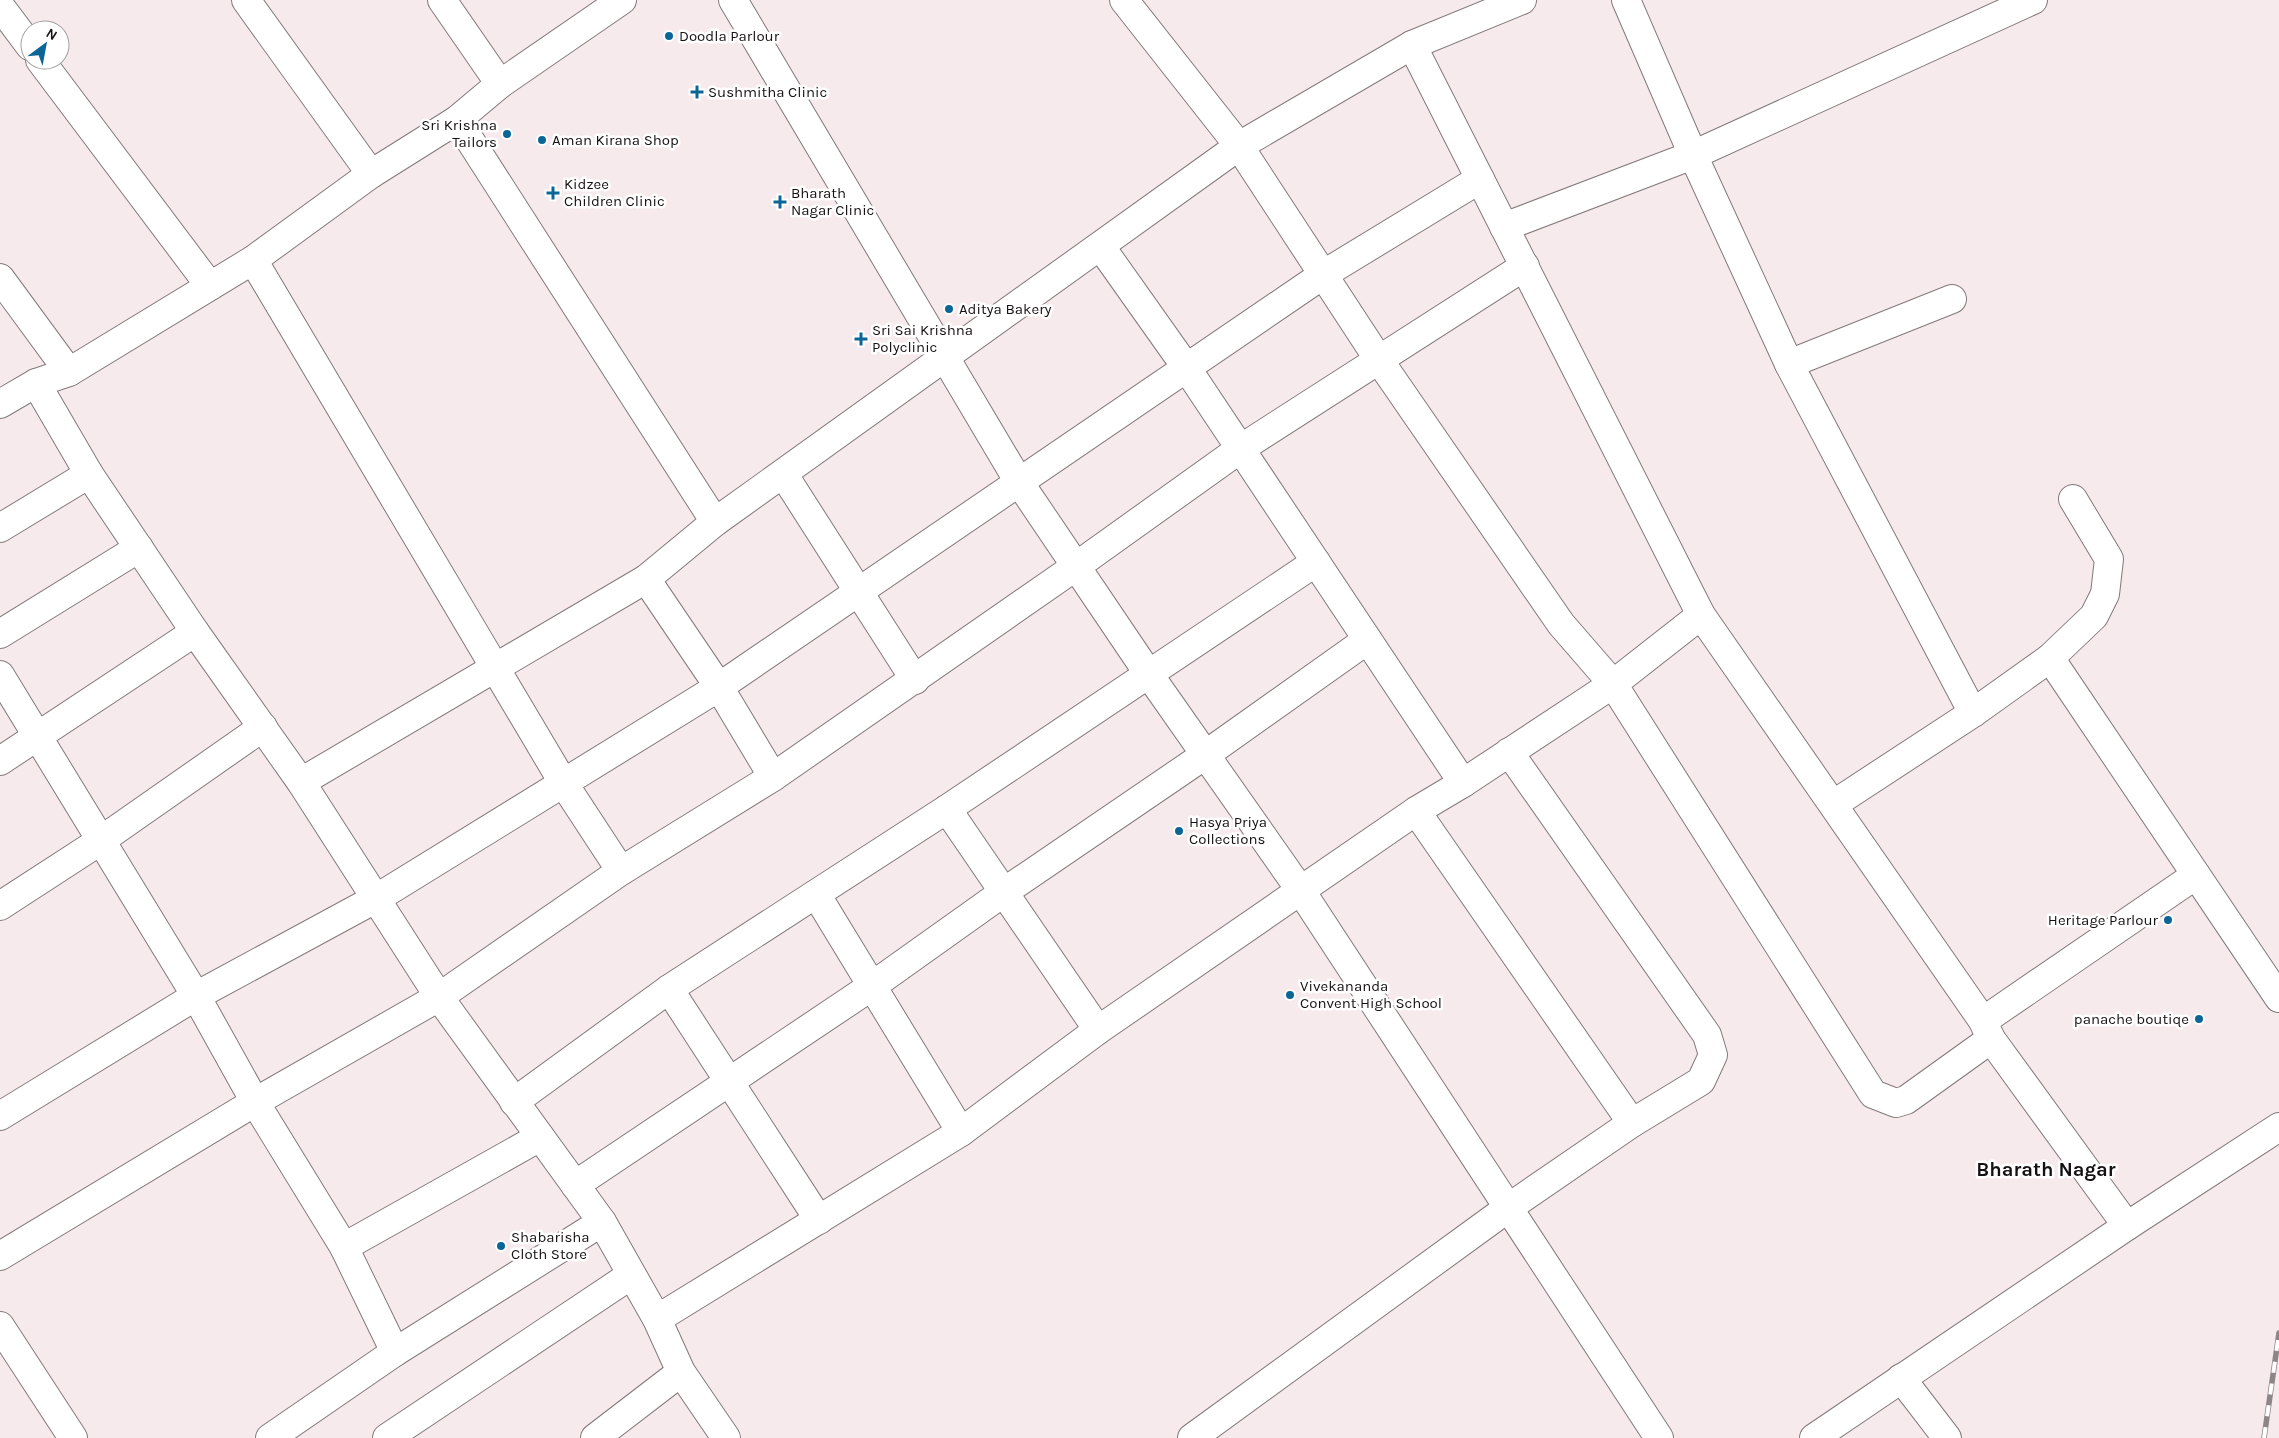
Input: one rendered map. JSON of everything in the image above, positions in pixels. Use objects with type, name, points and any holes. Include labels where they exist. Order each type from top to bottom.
[{"type":"street","points":[[246,0],[371,174]]},
{"type":"street","points":[[442,0],[500,84]]},
{"type":"street","points":[[0,404],[36,383],[69,372],[253,260],[371,174],[457,120],[500,84],[622,0]]},
{"type":"street","points":[[733,0],[1019,482],[1148,673],[1301,891],[1659,1438]]},
{"type":"street","points":[[1124,0],[1239,146],[1379,360],[1561,624],[1613,684],[1873,1094],[1896,1103],[1906,1100],[1987,1030],[2196,875]]},
{"type":"street","points":[[301,782],[646,579],[716,522],[784,475],[945,355],[1101,247],[1239,146],[1412,45],[1522,0]]},
{"type":"street","points":[[1626,0],[1693,155],[1789,364],[1973,713]]},
{"type":"street","points":[[1504,227],[1693,155],[2033,0]]},
{"type":"street","points":[[0,6],[20,33]]},
{"type":"street","points":[[1412,45],[1701,615],[1834,804],[1987,1030],[2127,1226]]},
{"type":"street","points":[[48,70],[210,286]]},
{"type":"street","points":[[457,120],[716,522]]},
{"type":"street","points":[[0,1116],[196,996],[377,898],[719,687],[861,592],[1324,274],[1480,179]]},
{"type":"street","points":[[1101,247],[1186,367],[1463,783]]},
{"type":"street","points":[[253,260],[496,666],[564,784],[621,870]]},
{"type":"street","points":[[0,1256],[255,1102],[439,997],[621,870],[773,777],[915,680],[1240,449],[1525,266]]},
{"type":"street","points":[[0,278],[69,372]]},
{"type":"street","points":[[1789,364],[1952,298]]},
{"type":"street","points":[[36,383],[89,474],[195,632],[301,782],[439,997],[602,1222],[656,1319],[680,1372],[726,1438]]},
{"type":"street","points":[[0,528],[89,474]]},
{"type":"street","points":[[784,475],[861,592],[915,680]]},
{"type":"street","points":[[1834,804],[1973,713],[2050,658],[2094,616],[2105,594],[2108,559],[2073,499]]},
{"type":"street","points":[[0,634],[139,548]]},
{"type":"street","points":[[514,1102],[669,989],[948,809],[1316,562]]},
{"type":"street","points":[[646,579],[719,687],[773,777]]},
{"type":"street","points":[[656,1319],[961,1132],[1098,1030],[1416,811],[1463,783],[1613,684],[1701,615]]},
{"type":"street","points":[[0,761],[195,632]]},
{"type":"street","points":[[576,1185],[872,986],[1367,640]]},
{"type":"street","points":[[2050,658],[2279,998]]},
{"type":"street","points":[[0,675],[196,996],[255,1102],[344,1247],[395,1352]]},
{"type":"street","points":[[0,906],[100,841],[263,727]]},
{"type":"street","points":[[1192,1438],[1508,1208],[1632,1123],[1701,1081],[1712,1055],[1707,1035],[1509,752]]},
{"type":"street","points":[[948,809],[1098,1030]]},
{"type":"street","points":[[1416,811],[1632,1123]]},
{"type":"street","points":[[816,894],[961,1132]]},
{"type":"street","points":[[669,989],[819,1220]]},
{"type":"street","points":[[1814,1438],[2127,1226],[2279,1127]]},
{"type":"street","points":[[344,1247],[540,1138]]},
{"type":"street","points":[[270,1438],[395,1352],[602,1222]]},
{"type":"street","points":[[387,1438],[631,1275]]},
{"type":"street","points":[[0,1326],[71,1437]]},
{"type":"street","points":[[595,1438],[680,1372]]},
{"type":"street","points":[[1901,1378],[1947,1438]]},
{"type":"railway","points":[[2264,1438],[2279,1333]]},
{"type":"place","name":"Doodla Parlour","points":[[669,36]]},
{"type":"place","name":"Sushmitha Clinic","points":[[697,92]]},
{"type":"place","name":"Sri Krishna Tailors","points":[[507,134]]},
{"type":"place","name":"Aman Kirana Shop","points":[[542,140]]},
{"type":"place","name":"Kidzee Children Clinic","points":[[553,193]]},
{"type":"place","name":"Bharath Nagar Clinic","points":[[780,202]]},
{"type":"place","name":"Aditya Bakery","points":[[949,309]]},
{"type":"place","name":"Sri Sai Krishna Polyclinic","points":[[861,339]]},
{"type":"place","name":"Hasya Priya Collections","points":[[1179,831]]},
{"type":"place","name":"Heritage Parlour","points":[[2168,920]]},
{"type":"place","name":"Vivekananda Convent High School","points":[[1290,995]]},
{"type":"place","name":"panache boutiqe","points":[[2199,1019]]},
{"type":"place","name":"Shabarisha Cloth Store","points":[[501,1246]]},
{"type":"district","name":"Bharath Nagar","points":[[2046,1169]]}]
